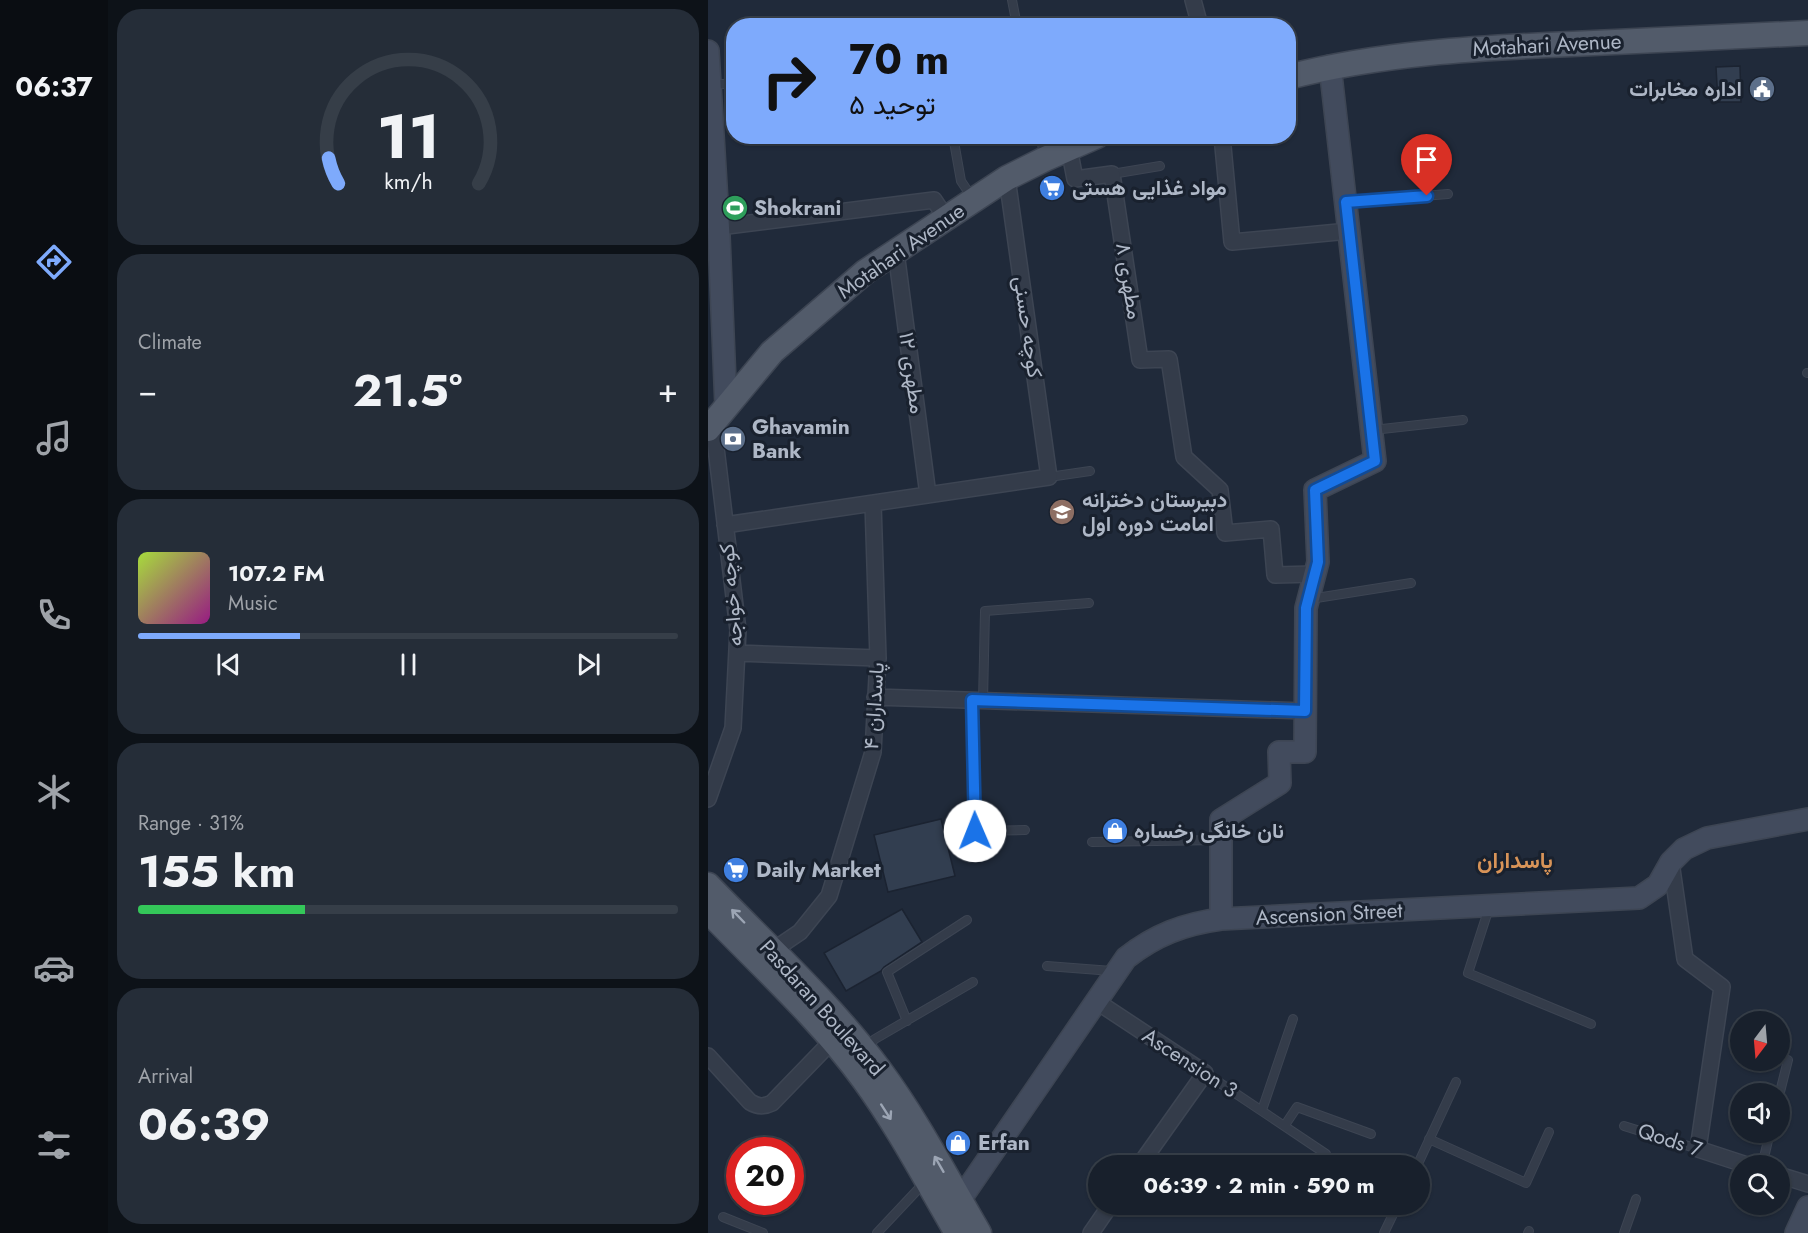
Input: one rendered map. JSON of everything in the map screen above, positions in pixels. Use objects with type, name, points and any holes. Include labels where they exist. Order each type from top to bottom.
[{"type":"main road","name":"Motahari Avenue","points":[[1296,75],[1330,66],[1454,49],[1808,33]]},
{"type":"main road","name":"Motahari Avenue","points":[[716,420],[772,352],[865,272],[1007,178],[1043,148],[1069,148],[1078,144]]},
{"type":"main road","name":"Pasdaran Boulevard","points":[[708,885],[829,1009],[864,1049],[904,1106],[979,1233]]},
{"type":"main road","name":"Pasdaran Boulevard","points":[[708,911],[832,1041],[864,1080],[889,1116],[957,1233]]},
{"type":"street","points":[[1193,0],[1198,18]]},
{"type":"street","points":[[708,51],[719,314],[716,420]]},
{"type":"street","points":[[1221,920],[1221,820],[1280,783],[1280,752],[1305,752],[1306,608],[1318,562],[1315,490],[1375,461],[1330,66]]},
{"type":"street","points":[[1223,144],[1232,242],[1349,231]]},
{"type":"street","points":[[1069,148],[1075,179],[1112,174]]},
{"type":"street","name":"مطهری ۸","points":[[1112,174],[1140,360],[1169,358],[1184,458],[1220,489],[1224,533],[1271,529],[1275,574],[1315,574]]},
{"type":"street","name":"کوچه حسنی","points":[[1007,178],[1049,477]]},
{"type":"street","points":[[715,234],[934,200],[946,218]]},
{"type":"street","name":"مطهری ۱۲","points":[[896,252],[928,495]]},
{"type":"street","name":"کوچه خواجه","points":[[708,800],[733,728],[738,630],[725,525],[716,420]]},
{"type":"street","points":[[725,525],[1049,477]]},
{"type":"street","name":"پاسداران ۴","points":[[772,951],[800,932],[829,896],[873,752],[878,658],[873,503]]},
{"type":"street","points":[[737,653],[878,658]]},
{"type":"street","points":[[875,697],[1305,711]]},
{"type":"street","name":"Ascension Street","points":[[960,1200],[1126,958],[1161,935],[1190,924],[1221,920],[1639,898],[1658,885],[1671,862],[1684,849],[1707,837],[1808,819]]},
{"type":"street","points":[[1671,862],[1685,959],[1722,987],[1698,1149]]},
{"type":"street","name":"Ascension 3","points":[[1096,1001],[1205,1073]]},
{"type":"street","points":[[708,1056],[750,1102],[761,1106],[772,1103],[832,1041]]},
{"type":"street","points":[[1147,1155],[1205,1073]]},
{"type":"street","name":"Qods 7","points":[[1698,1149],[1730,1159]]},
{"type":"street","points":[[1790,1178],[1808,1184]]},
{"type":"street","points":[[1796,1233],[1808,1207]]},
{"type":"street","points":[[1091,1233],[1103,1215]]},
{"type":"lane","points":[[1012,0],[1015,18]]},
{"type":"lane","points":[[710,86],[726,84]]},
{"type":"lane","points":[[954,144],[961,181],[974,200]]},
{"type":"lane","points":[[1112,174],[1160,166]]},
{"type":"lane","points":[[1346,202],[1448,194]]},
{"type":"lane","points":[[1371,430],[1463,420]]},
{"type":"lane","points":[[1049,477],[1090,471]]},
{"type":"lane","points":[[1308,600],[1411,583]]},
{"type":"lane","points":[[1025,830],[975,831],[978,700],[985,611],[1089,603]]},
{"type":"lane","points":[[1092,842],[1221,840]]},
{"type":"lane","points":[[1490,906],[1468,973],[1591,1024]]},
{"type":"lane","points":[[907,1021],[886,972],[967,920]]},
{"type":"lane","points":[[1047,966],[1117,972]]},
{"type":"lane","points":[[864,1049],[875,1040],[973,982]]},
{"type":"lane","points":[[1262,1110],[1293,1019]]},
{"type":"lane","name":"Ascension 3","points":[[1205,1073],[1326,1154]]},
{"type":"lane","points":[[1422,1155],[1456,1082]]},
{"type":"lane","points":[[1285,1125],[1297,1107],[1371,1134]]},
{"type":"lane","name":"Qods 7","points":[[1624,1126],[1698,1149]]},
{"type":"lane","points":[[1429,1139],[1526,1183],[1549,1132]]},
{"type":"lane","points":[[877,1233],[927,1181]]},
{"type":"lane","points":[[1624,1233],[1636,1199]]},
{"type":"lane","points":[[1384,1233],[1393,1215]]},
{"type":"lane","points":[[723,1217],[763,1233]]},
{"type":"building","points":[[1740,66],[1741,102],[1718,102],[1716,67]]},
{"type":"building","points":[[941,819],[955,876],[888,892],[874,835]]},
{"type":"building","points":[[902,909],[922,942],[881,971],[846,991],[824,953]]},
{"type":"place","name":"اداره مخابرات","points":[[1762,89]]},
{"type":"place","name":"مواد غذایی هستی","points":[[1052,188]]},
{"type":"place","name":"Shokrani","points":[[735,208]]},
{"type":"place","name":"Ghavamin Bank","points":[[733,439]]},
{"type":"place","name":"دبیرستان دخترانه امامت دوره اول","points":[[1062,512]]},
{"type":"place","name":"نان خانگی رخساره","points":[[1115,831]]},
{"type":"place","name":"Daily Market","points":[[736,870]]},
{"type":"place","name":"Erfan","points":[[958,1143]]},
{"type":"district","name":"پاسداران","points":[[1515,860]]},
{"type":"route","points":[[975,831],[972,700],[1305,711],[1306,608],[1318,562],[1315,490],[1375,461],[1346,202],[1427,196]]}]
